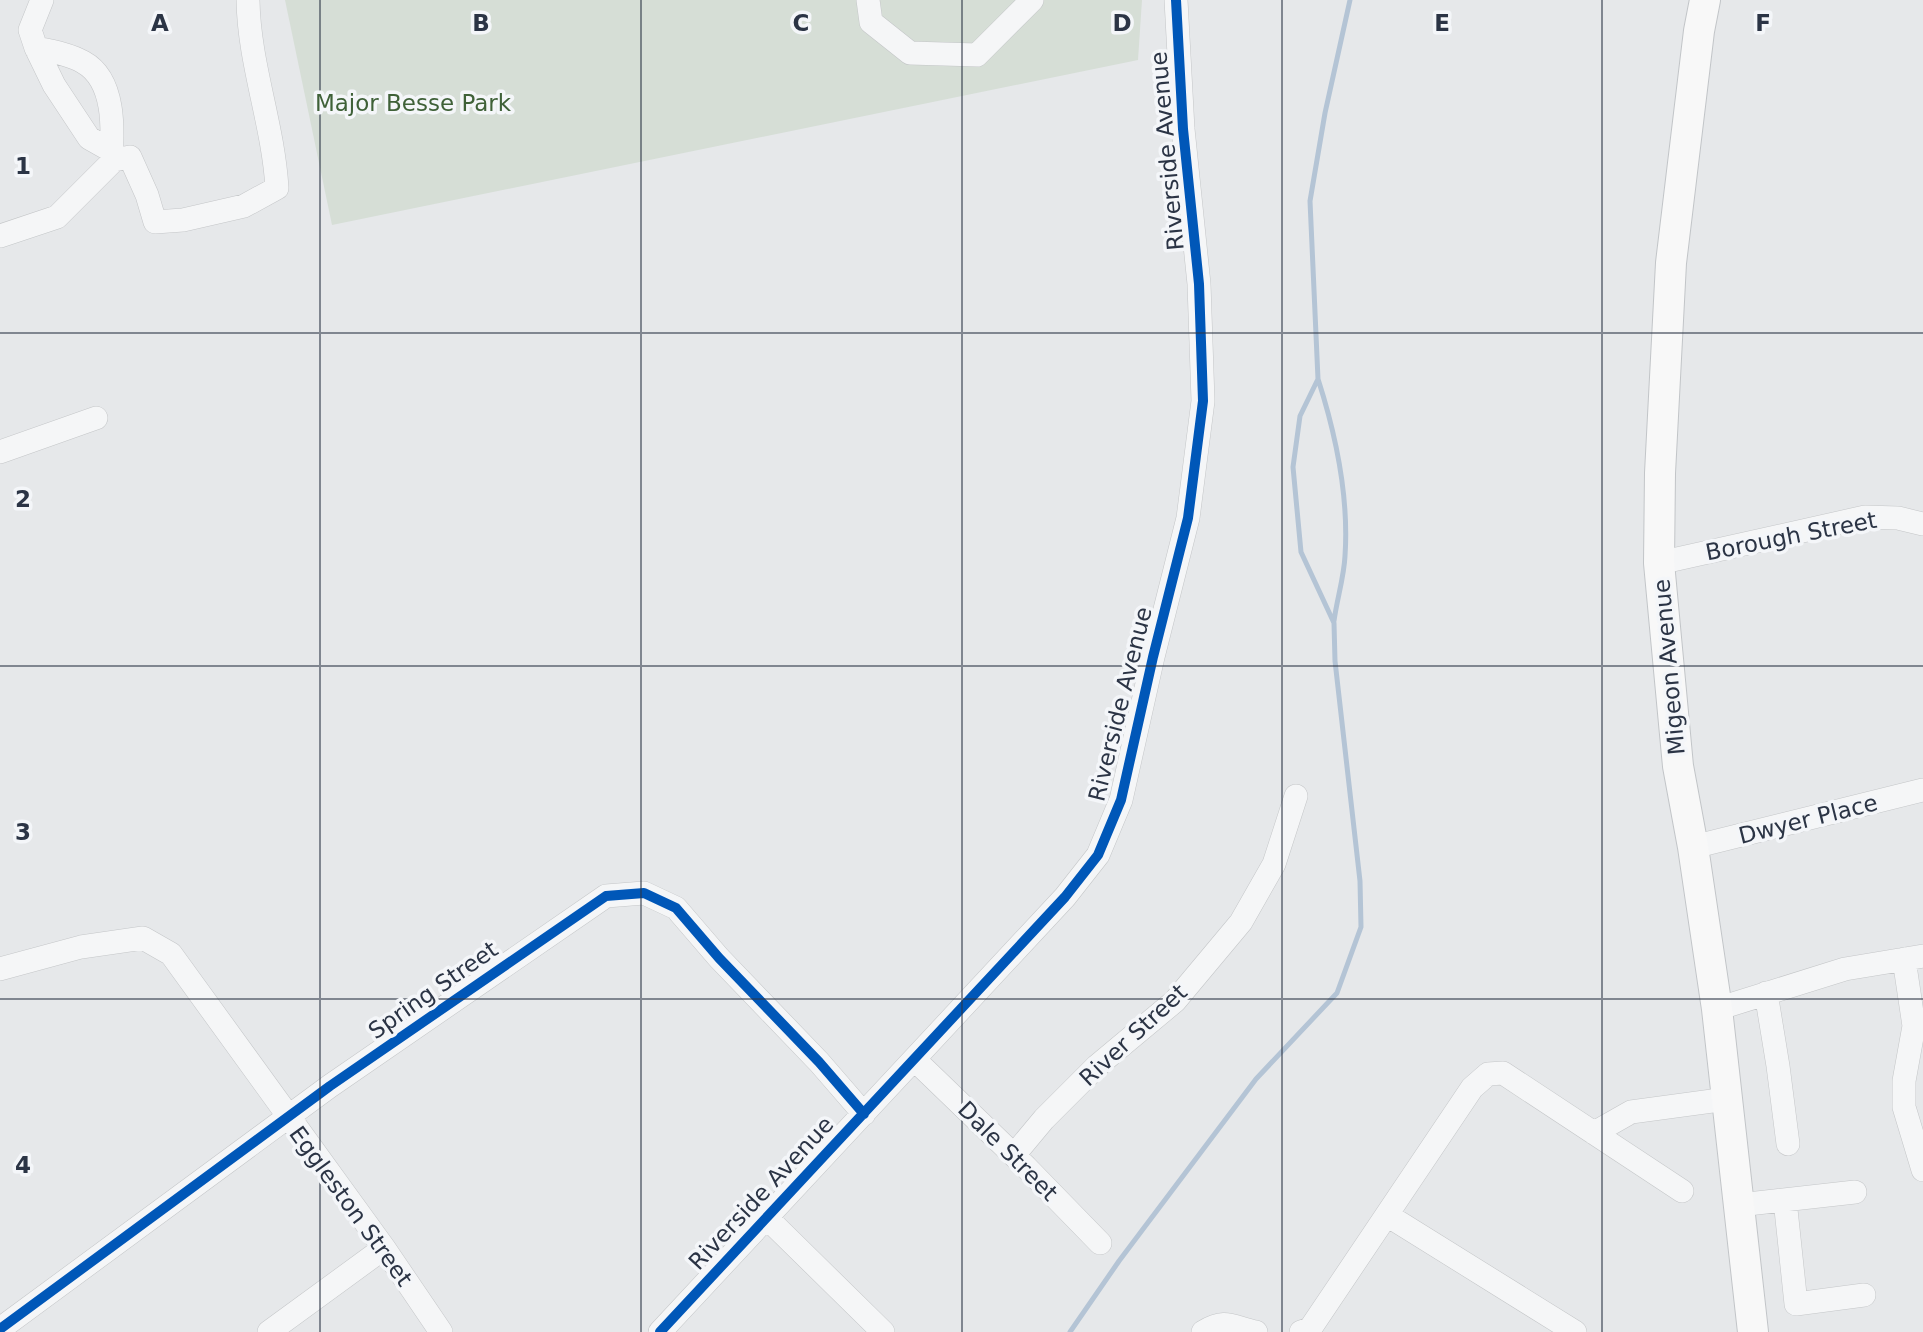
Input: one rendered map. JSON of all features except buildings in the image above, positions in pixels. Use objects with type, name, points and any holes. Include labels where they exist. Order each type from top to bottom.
[{"type":"main road","name":"Migeon Avenue","points":[[1705,0],[1671,263],[1660,473],[1659,563],[1678,766],[1717,1009],[1753,1332]]},
{"type":"street","points":[[42,0],[30,30],[54,85],[89,138],[114,160],[130,157],[147,195],[155,222],[183,220],[244,206],[277,188],[275,155],[248,34],[248,0]]},
{"type":"street","points":[[867,0],[871,22],[910,53],[977,55],[1032,0]]},
{"type":"street","name":"Riverside Avenue","points":[[660,1332],[1065,897],[1098,855],[1121,800],[1188,517],[1203,401],[1199,284],[1184,129],[1177,0]]},
{"type":"street","points":[[0,236],[57,217],[111,157],[113,129],[104,84],[85,63],[58,52],[36,48]]},
{"type":"street","points":[[0,452],[96,418]]},
{"type":"street","name":"Borough Street","points":[[1659,563],[1866,517],[1898,518],[1923,524]]},
{"type":"street","name":"Dwyer Place","points":[[1693,847],[1923,790]]},
{"type":"street","name":"River Street","points":[[1014,1155],[1044,1119],[1097,1066],[1175,1001],[1241,922],[1274,864],[1296,796]]},
{"type":"street","name":"Spring Street","points":[[0,1329],[287,1117],[606,896],[644,893],[676,908],[864,1114]]},
{"type":"street","name":"Eggleston Street","points":[[0,969],[81,947],[143,939],[171,954],[384,1248],[441,1332]]},
{"type":"street","points":[[1717,1009],[1845,969],[1913,958],[1914,1026],[1905,1082],[1905,1107],[1923,1170]]},
{"type":"street","points":[[1766,993],[1788,1144]]},
{"type":"street","name":"Dale Street","points":[[915,1060],[1100,1243]]},
{"type":"street","points":[[1301,1332],[1310,1329],[1472,1088],[1488,1074],[1503,1073],[1682,1191]]},
{"type":"street","points":[[1594,1133],[1631,1112],[1727,1099]]},
{"type":"street","points":[[1739,1205],[1855,1192]]},
{"type":"street","points":[[1785,1200],[1796,1304],[1864,1295]]},
{"type":"street","points":[[1387,1215],[1576,1332]]},
{"type":"street","points":[[766,1217],[883,1332]]},
{"type":"street","points":[[269,1332],[384,1248]]},
{"type":"street","points":[[1202,1332],[1214,1325],[1226,1323],[1256,1332]]},
{"type":"green space","name":"Major Besse Park","points":[[285,0],[1142,0],[1138,60],[332,225]]},
{"type":"waterway","points":[[1070,1332],[1119,1261],[1256,1079],[1337,993],[1361,927],[1360,881],[1335,661],[1334,623],[1301,552],[1293,467],[1300,416],[1318,379],[1310,201],[1325,113],[1350,0]]},
{"type":"waterway","points":[[1318,379],[1336,444],[1345,511],[1344,564],[1334,621]]},
{"type":"cycle path","points":[[660,1332],[1065,897],[1098,855],[1121,800],[1188,518],[1203,401],[1199,284],[1183,129],[1176,0]]},
{"type":"cycle path","points":[[0,1329],[330,1086],[606,896],[644,893],[676,908],[864,1114]]}]
